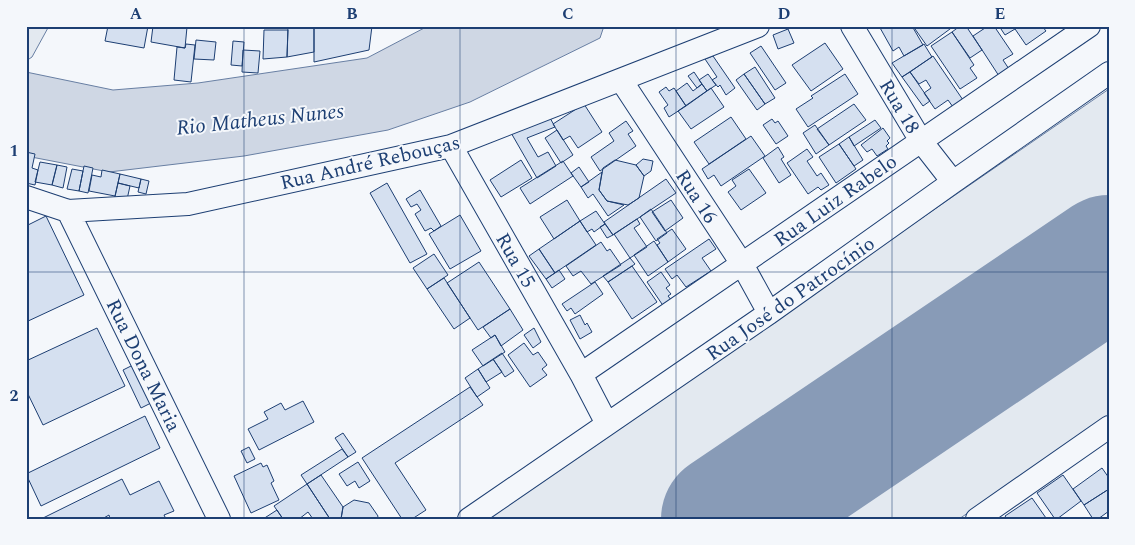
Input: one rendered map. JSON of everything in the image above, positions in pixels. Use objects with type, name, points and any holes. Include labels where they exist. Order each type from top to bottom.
[{"type":"street","name":"Rua André Rebouças","points":[[26,197],[68,211],[188,204],[451,146],[758,26]]},
{"type":"street","name":"Rua 18","points":[[852,26],[921,141],[953,182]]},
{"type":"street","name":"Rua Luiz Rabelo","points":[[581,374],[1089,26]]},
{"type":"street","name":"Rua José do Patrocínio","points":[[469,519],[769,313],[1109,73]]},
{"type":"street","name":"Rua 16","points":[[621,80],[742,264],[769,313]]},
{"type":"street","name":"Rua 15","points":[[451,146],[581,374],[607,424]]},
{"type":"street","name":"Rua Dona Maria","points":[[68,211],[219,519]]},
{"type":"street","points":[[977,519],[1109,428]]},
{"type":"shaded area","points":[[26,26],[49,26],[32,57],[26,61]]},
{"type":"shaded area","points":[[1109,89],[1109,220],[666,519],[485,519]]},
{"type":"shaded area","points":[[1109,299],[1109,416],[959,519],[784,519]]},
{"type":"water","name":"Rio Matheus Nunes","points":[[428,26],[604,26],[600,38],[470,102],[388,130],[244,156],[109,172],[26,156],[26,72],[113,90],[198,83],[367,58]]},
{"type":"building","points":[[108,26],[148,26],[144,48],[105,41]]},
{"type":"building","points":[[153,26],[187,27],[185,48],[151,42]]},
{"type":"building","points":[[288,26],[314,26],[314,52],[287,57]]},
{"type":"building","points":[[314,26],[372,26],[369,50],[314,62]]},
{"type":"building","points":[[879,26],[912,26],[923,45],[904,56],[899,47],[893,51]]},
{"type":"building","points":[[919,26],[954,26],[927,46],[915,29]]},
{"type":"building","points":[[960,26],[966,26],[982,50],[970,58],[952,32]]},
{"type":"building","points":[[988,26],[994,26],[1013,54],[1003,60],[1009,69],[999,76],[973,36]]},
{"type":"building","points":[[999,26],[1013,26],[1015,29],[1005,35]]},
{"type":"building","points":[[1013,26],[1042,26],[1046,31],[1026,45]]},
{"type":"building","points":[[788,29],[794,43],[778,49],[773,35]]},
{"type":"building","points":[[264,30],[288,30],[287,57],[263,59]]},
{"type":"building","points":[[952,32],[974,65],[970,68],[977,78],[960,89],[931,46]]},
{"type":"building","points":[[196,40],[216,42],[214,60],[194,59]]},
{"type":"building","points":[[233,41],[244,42],[242,66],[231,65]]},
{"type":"building","points":[[825,43],[843,69],[811,91],[792,65]]},
{"type":"building","points":[[186,44],[195,45],[191,82],[174,80],[177,47],[185,48]]},
{"type":"building","points":[[924,44],[932,57],[902,77],[892,63]]},
{"type":"building","points":[[761,46],[786,83],[775,90],[750,53]]},
{"type":"building","points":[[243,50],[260,51],[258,73],[242,72]]},
{"type":"building","points":[[713,56],[735,88],[726,95],[720,85],[718,87],[712,80],[717,77],[705,59]]},
{"type":"building","points":[[933,56],[963,100],[953,107],[948,100],[935,109],[924,93],[931,88],[926,80],[919,84],[910,72]]},
{"type":"building","points":[[755,67],[775,98],[765,104],[744,74]]},
{"type":"building","points":[[694,72],[702,84],[697,88],[688,76]]},
{"type":"building","points":[[910,72],[930,101],[923,106],[902,77]]},
{"type":"building","points":[[708,74],[716,85],[707,91],[699,80]]},
{"type":"building","points":[[744,74],[765,104],[757,110],[736,80]]},
{"type":"building","points":[[845,74],[858,94],[808,127],[796,109],[813,98],[811,96]]},
{"type":"building","points":[[687,83],[693,91],[702,84],[707,91],[686,106],[676,91]]},
{"type":"building","points":[[666,87],[669,91],[674,88],[686,106],[669,117],[664,108],[668,105],[659,92]]},
{"type":"building","points":[[711,88],[724,107],[691,129],[678,111]]},
{"type":"building","points":[[584,104],[602,132],[578,148],[570,136],[563,140],[553,124]]},
{"type":"building","points":[[854,104],[866,120],[829,145],[817,129]]},
{"type":"building","points":[[549,116],[555,127],[527,138],[538,157],[548,152],[556,166],[537,178],[510,131]]},
{"type":"building","points":[[731,117],[746,139],[709,164],[694,142]]},
{"type":"building","points":[[772,119],[775,123],[778,121],[788,136],[776,144],[763,125]]},
{"type":"building","points":[[875,120],[881,128],[854,146],[849,137]]},
{"type":"building","points":[[626,121],[633,131],[628,134],[636,146],[600,171],[591,157],[614,141],[609,133]]},
{"type":"building","points":[[815,125],[829,145],[816,154],[803,133]]},
{"type":"building","points":[[883,128],[890,138],[886,146],[888,149],[877,156],[872,149],[867,152],[861,145]]},
{"type":"building","points":[[557,130],[573,155],[561,163],[545,138]]},
{"type":"building","points":[[751,136],[765,156],[721,186],[714,175],[708,179],[702,169]]},
{"type":"building","points":[[849,137],[863,160],[854,166],[839,144]]},
{"type":"building","points":[[839,144],[856,169],[836,183],[819,157]]},
{"type":"building","points":[[778,147],[784,157],[781,159],[791,175],[779,183],[763,158]]},
{"type":"building","points":[[807,149],[813,157],[807,161],[817,176],[821,173],[829,185],[821,190],[818,187],[808,194],[787,163]]},
{"type":"building","points":[[26,152],[35,154],[32,168],[38,170],[35,185],[26,183]]},
{"type":"building","points":[[643,159],[653,161],[651,171],[644,176],[636,165]]},
{"type":"building","points":[[521,160],[532,178],[501,197],[490,180]]},
{"type":"building","points":[[615,160],[636,165],[644,176],[639,198],[628,205],[607,201],[599,190],[603,168]]},
{"type":"building","points":[[563,161],[573,176],[530,204],[520,188]]},
{"type":"building","points":[[40,162],[57,165],[52,185],[35,182]]},
{"type":"building","points":[[57,165],[67,167],[63,188],[52,185]]},
{"type":"building","points":[[84,166],[93,168],[88,193],[79,191]]},
{"type":"building","points":[[579,167],[589,182],[581,187],[571,173]]},
{"type":"building","points":[[72,169],[83,171],[79,191],[67,189]]},
{"type":"building","points":[[749,169],[766,193],[741,210],[728,192],[736,186],[732,180]]},
{"type":"building","points":[[102,170],[120,174],[115,196],[89,191],[92,175],[101,177]]},
{"type":"building","points":[[602,172],[599,190],[607,201],[624,205],[608,216],[593,194],[588,198],[581,187]]},
{"type":"building","points":[[120,174],[141,179],[139,188],[118,183]]},
{"type":"building","points":[[141,179],[149,181],[146,194],[138,192]]},
{"type":"building","points":[[666,179],[676,193],[613,235],[604,222]]},
{"type":"building","points":[[118,183],[130,186],[126,204],[114,201]]},
{"type":"building","points":[[387,183],[427,254],[410,263],[370,193]]},
{"type":"building","points":[[420,190],[441,226],[434,231],[431,228],[425,231],[415,214],[421,210],[417,204],[411,207],[406,199]]},
{"type":"building","points":[[567,200],[580,221],[554,239],[540,217]]},
{"type":"building","points":[[671,200],[683,218],[665,231],[652,212]]},
{"type":"building","points":[[651,209],[667,233],[656,241],[640,217]]},
{"type":"building","points":[[596,211],[605,224],[594,232],[592,229],[587,232],[580,221]]},
{"type":"building","points":[[460,215],[481,251],[450,269],[429,234]]},
{"type":"building","points":[[46,216],[84,295],[26,322],[26,226]]},
{"type":"building","points":[[637,219],[640,224],[634,228],[647,247],[630,258],[614,234]]},
{"type":"building","points":[[580,221],[596,245],[555,273],[539,249]]},
{"type":"building","points":[[605,224],[613,235],[607,238],[600,227]]},
{"type":"building","points":[[672,229],[686,249],[668,262],[657,245],[660,243],[657,239]]},
{"type":"building","points":[[709,239],[716,249],[702,258],[711,271],[686,287],[677,275],[672,279],[665,269]]},
{"type":"building","points":[[654,241],[668,262],[648,276],[634,255]]},
{"type":"building","points":[[601,242],[607,251],[610,249],[621,265],[591,284],[581,271],[573,276],[566,266]]},
{"type":"building","points":[[539,249],[555,273],[546,279],[529,256]]},
{"type":"building","points":[[434,254],[448,275],[427,289],[413,268]]},
{"type":"building","points":[[630,258],[635,264],[608,282],[603,276]]},
{"type":"building","points":[[479,262],[510,309],[478,330],[447,283]]},
{"type":"building","points":[[632,266],[657,302],[632,319],[608,282]]},
{"type":"building","points":[[559,270],[565,279],[552,288],[546,279]]},
{"type":"building","points":[[661,272],[670,285],[666,288],[671,294],[668,296],[672,301],[664,307],[647,282]]},
{"type":"building","points":[[444,278],[470,318],[454,329],[427,289]]},
{"type":"building","points":[[595,282],[603,294],[575,314],[571,308],[567,311],[562,304]]},
{"type":"building","points":[[510,309],[523,330],[501,346],[495,335],[491,338],[483,327]]},
{"type":"building","points":[[580,315],[585,325],[587,323],[592,332],[580,339],[570,320]]},
{"type":"building","points":[[97,328],[125,386],[43,425],[26,390],[26,361]]},
{"type":"building","points":[[534,328],[541,342],[533,348],[524,335]]},
{"type":"building","points":[[495,335],[505,352],[483,366],[472,350]]},
{"type":"building","points":[[524,343],[533,355],[538,352],[547,365],[542,369],[547,375],[530,387],[508,355]]},
{"type":"building","points":[[502,353],[514,371],[505,377],[493,359]]},
{"type":"building","points":[[493,359],[502,372],[486,382],[478,369]]},
{"type":"building","points":[[137,363],[155,401],[141,408],[123,370]]},
{"type":"building","points":[[478,369],[490,388],[477,397],[465,378]]},
{"type":"building","points":[[470,387],[483,405],[395,463],[426,510],[412,519],[402,519],[362,458]]},
{"type":"building","points":[[303,401],[314,422],[259,450],[248,429],[268,419],[264,412],[281,403],[285,410]]},
{"type":"building","points":[[145,416],[160,448],[41,506],[26,474]]},
{"type":"building","points":[[343,433],[356,452],[348,457],[335,438]]},
{"type":"building","points":[[249,447],[255,459],[247,463],[241,451]]},
{"type":"building","points":[[342,449],[348,457],[307,484],[301,475]]},
{"type":"building","points":[[358,462],[370,481],[359,488],[355,481],[347,486],[339,474]]},
{"type":"building","points":[[261,463],[263,467],[267,465],[274,481],[271,483],[279,500],[251,513],[234,476]]},
{"type":"building","points":[[1102,468],[1109,478],[1109,489],[1084,505],[1073,489]]},
{"type":"building","points":[[321,475],[343,507],[341,519],[330,519],[307,484]]},
{"type":"building","points":[[1063,475],[1081,501],[1055,519],[1037,493]]},
{"type":"building","points":[[122,479],[130,495],[159,481],[174,511],[164,515],[166,519],[110,519],[109,515],[102,519],[41,519]]},
{"type":"building","points":[[307,484],[330,519],[313,519],[308,512],[299,519],[283,519],[274,506]]},
{"type":"building","points":[[1109,489],[1109,511],[1098,519],[1093,519],[1084,505]]},
{"type":"building","points":[[1032,498],[1045,519],[1007,519],[1005,516]]},
{"type":"building","points":[[354,500],[369,503],[378,516],[377,519],[341,519],[343,507]]},
{"type":"building","points":[[277,510],[283,519],[263,519]]},
{"type":"runway","points":[[727,519],[1109,261]]}]
